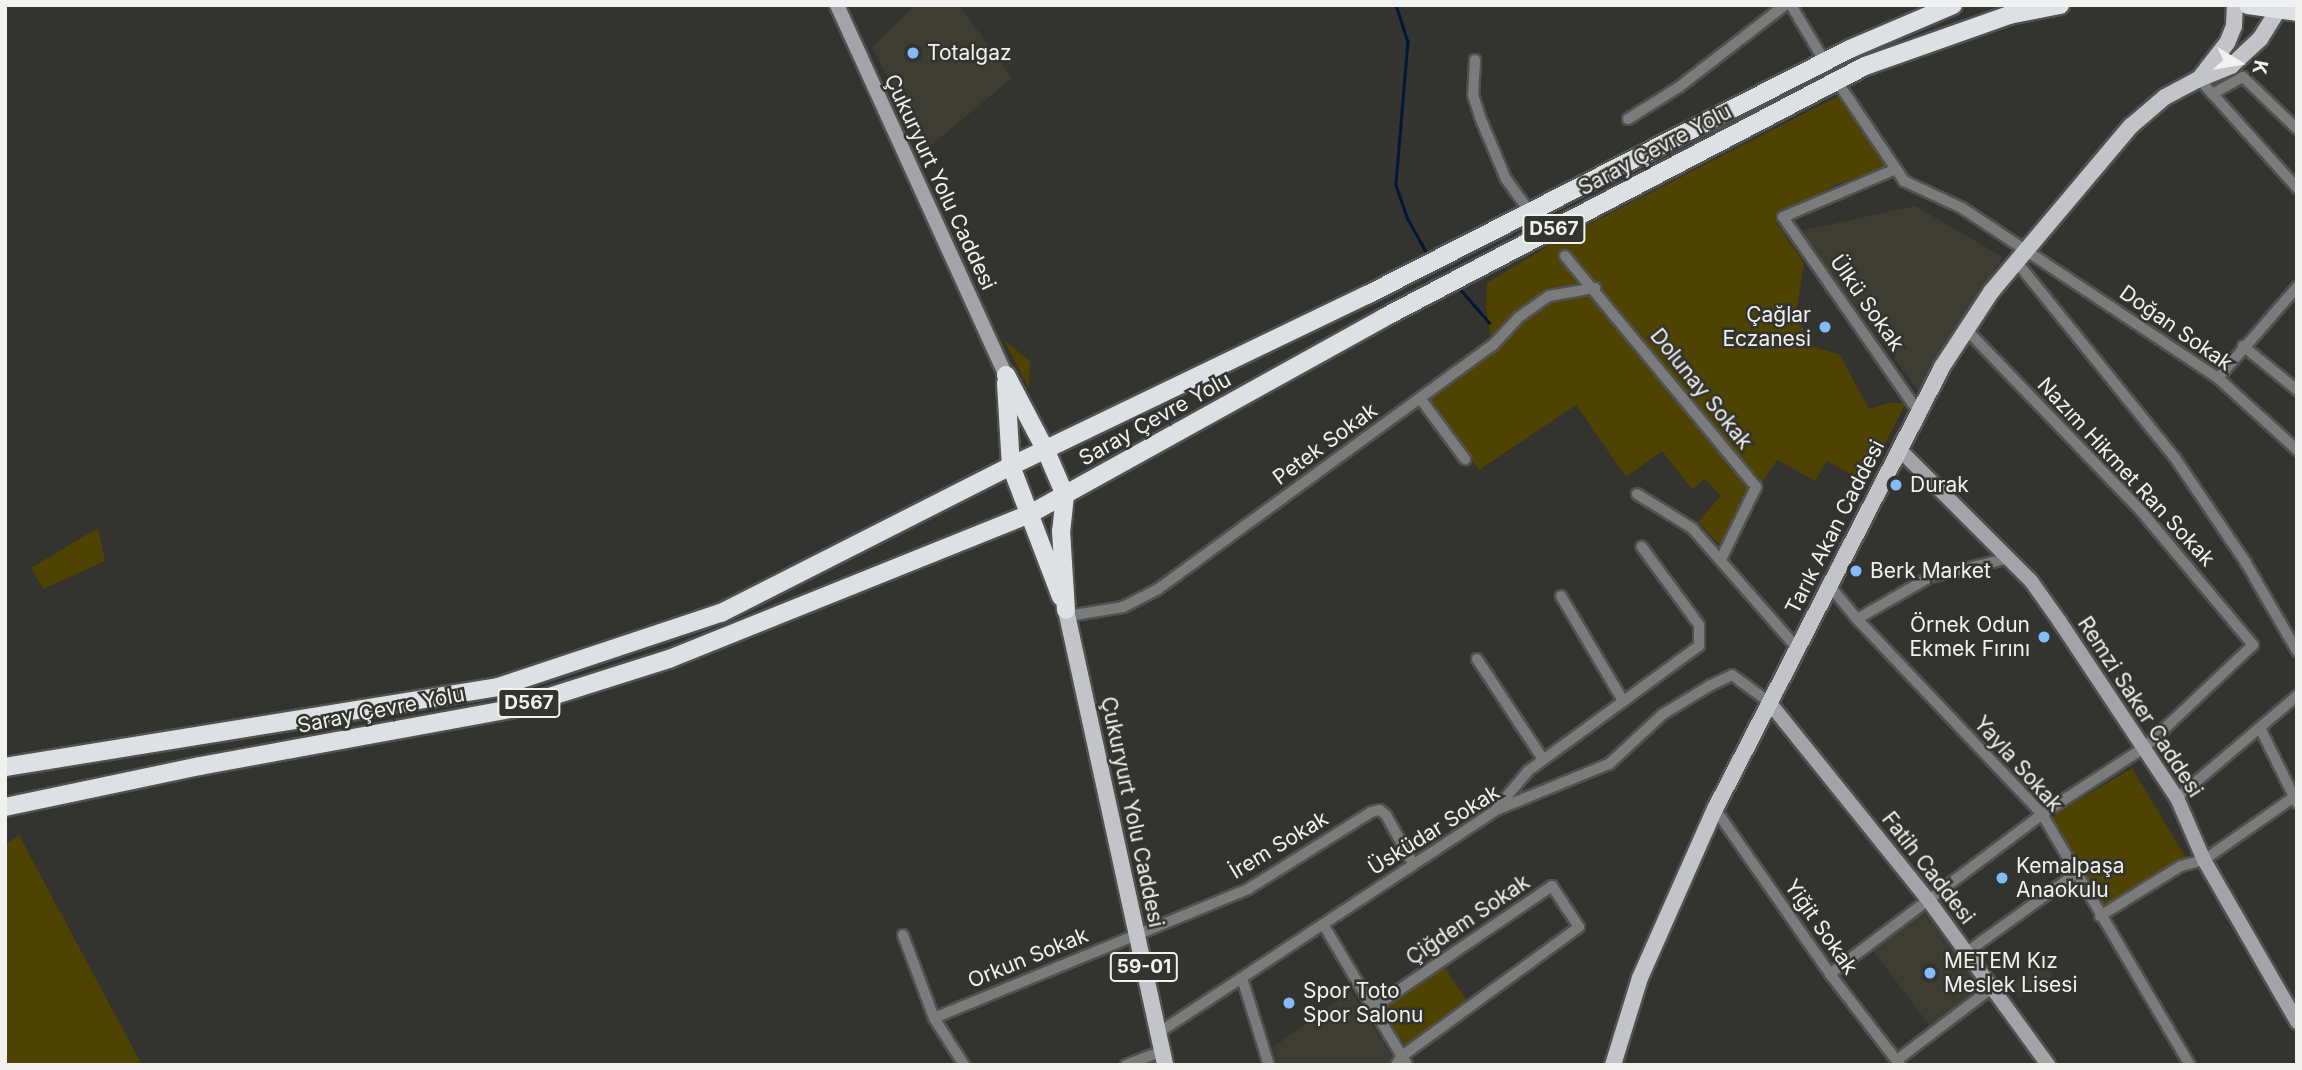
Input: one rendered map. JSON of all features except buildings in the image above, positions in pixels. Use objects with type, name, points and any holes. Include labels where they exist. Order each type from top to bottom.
[{"type":"highway","name":"Saray Çevre Yolu","points":[[1046,451],[1530,212],[1825,62],[1954,5]]},
{"type":"highway","name":"Saray Çevre Yolu","points":[[1065,495],[1383,318],[1836,80],[1865,66],[2009,15],[2060,5]]},
{"type":"highway","points":[[2248,5],[2285,9]]},
{"type":"highway","points":[[1006,375],[1046,451],[1065,495]]},
{"type":"highway","points":[[1006,375],[1011,466],[1067,613]]},
{"type":"highway","name":"D567","points":[[1011,466],[1046,451]]},
{"type":"highway","name":"Saray Çevre Yolu","points":[[5,767],[498,687],[721,613],[1011,466]]},
{"type":"highway","name":"D567","points":[[1028,515],[1065,495]]},
{"type":"highway","name":"59-01","points":[[1065,495],[1061,531],[1067,613]]},
{"type":"highway","name":"Saray Çevre Yolu","points":[[5,807],[200,766],[511,709],[669,659],[1028,515]]},
{"type":"main road","points":[[2199,79],[2227,43],[2234,26],[2235,5]]},
{"type":"main road","name":"Tarık Akan Caddesi","points":[[1613,1065],[1640,978],[1715,809],[1918,411],[1966,329],[2020,255],[2131,126],[2165,97],[2231,66],[2260,39],[2285,9]]},
{"type":"main road","name":"Çukuryurt Yolu Caddesi","points":[[1067,613],[1163,1058]]},
{"type":"street","name":"Çukuryurt Yolu Caddesi","points":[[837,5],[1006,375]]},
{"type":"street","points":[[1628,119],[1679,87],[1785,5]]},
{"type":"street","points":[[1791,5],[1825,62]]},
{"type":"street","points":[[1475,60],[1473,95],[1482,122],[1506,179],[1530,212]]},
{"type":"street","points":[[2212,94],[2243,78],[2297,129]]},
{"type":"street","points":[[2199,79],[2297,188]]},
{"type":"street","name":"Doğan Sokak","points":[[1836,80],[1896,169],[1913,188],[1962,208],[2020,255],[2218,379],[2297,450]]},
{"type":"street","name":"Ülkü Sokak","points":[[1896,169],[1783,217],[1918,411]]},
{"type":"street","points":[[2020,255],[2175,458],[2245,562],[2297,651]]},
{"type":"street","name":"Dolunay Sokak","points":[[1565,256],[1595,288],[1756,487],[1721,559]]},
{"type":"street","points":[[2218,379],[2297,287]]},
{"type":"street","name":"Petek Sokak","points":[[1067,613],[1123,607],[1158,589],[1493,345],[1519,317],[1549,296],[1595,288]]},
{"type":"street","name":"Nazım Hikmet Ran Sokak","points":[[1966,329],[2141,511],[2253,645],[2145,747]]},
{"type":"street","points":[[2244,346],[2297,390]]},
{"type":"street","points":[[1420,398],[1465,459]]},
{"type":"street","name":"Remzi Saker Caddesi","points":[[1899,449],[2032,581],[2145,747],[2177,799],[2204,860],[2297,1022]]},
{"type":"street","points":[[1637,494],[1692,528],[1797,648]]},
{"type":"street","points":[[1496,810],[1528,771],[1699,646],[1699,625],[1642,547]]},
{"type":"street","points":[[1857,619],[1930,577],[2010,558]]},
{"type":"street","name":"Yayla Sokak","points":[[1829,585],[1857,619],[2042,814],[2190,1065]]},
{"type":"street","points":[[1561,596],[1623,701]]},
{"type":"street","points":[[1477,659],[1543,760]]},
{"type":"street","name":"Üsküdar Sokak","points":[[1158,1033],[1496,810],[1609,764],[1663,714],[1732,675],[1769,702]]},
{"type":"street","points":[[2177,799],[2297,696]]},
{"type":"street","name":"Fatih Caddesi","points":[[1769,702],[1929,901],[2048,1065]]},
{"type":"street","points":[[2100,916],[2181,866],[2204,860],[2296,799],[2260,728]]},
{"type":"street","points":[[1830,974],[2042,814],[2145,747]]},
{"type":"street","name":"Yiğit Sokak","points":[[1715,809],[1830,974],[1898,1063]]},
{"type":"street","name":"İrem Sokak","points":[[1137,934],[1248,888],[1371,812],[1380,810],[1386,814],[1413,864]]},
{"type":"street","points":[[1967,952],[2075,874]]},
{"type":"street","name":"Çiğdem Sokak","points":[[1371,1009],[1552,886],[1579,927],[1401,1062]]},
{"type":"street","points":[[1323,924],[1401,1062]]},
{"type":"street","name":"Orkun Sokak","points":[[934,1018],[1137,934]]},
{"type":"street","points":[[903,935],[934,1018],[964,1065]]},
{"type":"street","points":[[1242,978],[1269,1065]]},
{"type":"street","points":[[1898,1063],[1992,988]]},
{"type":"street","points":[[1126,1065],[1163,1058]]},
{"type":"shaded area","points":[[915,5],[959,5],[1012,78],[917,157],[920,141],[872,47]]},
{"type":"shaded area","points":[[1840,95],[1889,167],[1837,184],[1777,216],[1775,221],[1804,263],[1796,315],[1811,346],[1840,355],[1869,409],[1889,403],[1906,403],[1865,482],[1827,461],[1815,481],[1777,460],[1720,545],[1698,522],[1721,496],[1705,479],[1692,489],[1662,451],[1626,477],[1576,405],[1479,470],[1430,404],[1431,396],[1491,339],[1486,307],[1487,283],[1553,243]]},
{"type":"shaded area","points":[[1915,206],[2003,257],[1958,325],[1920,393],[1800,231]]},
{"type":"shaded area","points":[[1004,340],[1030,361],[1029,389]]},
{"type":"shaded area","points":[[98,528],[105,561],[43,589],[31,568]]},
{"type":"shaded area","points":[[2132,768],[2186,857],[2104,906],[2051,817]]},
{"type":"shaded area","points":[[19,835],[142,1065],[9,1065],[5,1060],[5,845]]},
{"type":"shaded area","name":"METEM Kız Meslek Lisesi","points":[[1924,912],[1987,995],[1935,1034],[1873,951]]},
{"type":"shaded area","points":[[2043,960],[2053,975],[2019,998],[2009,983]]},
{"type":"shaded area","points":[[1442,964],[1469,1004],[1406,1046],[1379,1006]]},
{"type":"shaded area","points":[[1351,991],[1395,1061],[1392,1065],[1278,1065],[1272,1048]]},
{"type":"waterway","points":[[1396,5],[1408,41],[1396,185],[1408,219],[1427,253]]},
{"type":"waterway","points":[[1461,290],[1489,322]]},
{"type":"place","name":"Totalgaz","points":[[913,53]]},
{"type":"place","name":"Çağlar Eczanesi","points":[[1825,327]]},
{"type":"place","name":"Durak","points":[[1896,485]]},
{"type":"place","name":"Berk Market","points":[[1856,571]]},
{"type":"place","name":"Örnek Odun Ekmek Fırını","points":[[2044,637]]},
{"type":"place","name":"Kemalpaşa Anaokulu","points":[[2002,878]]},
{"type":"place","name":"METEM Kız Meslek Lisesi","points":[[1930,973]]},
{"type":"place","name":"Spor Toto Spor Salonu","points":[[1289,1003]]}]
